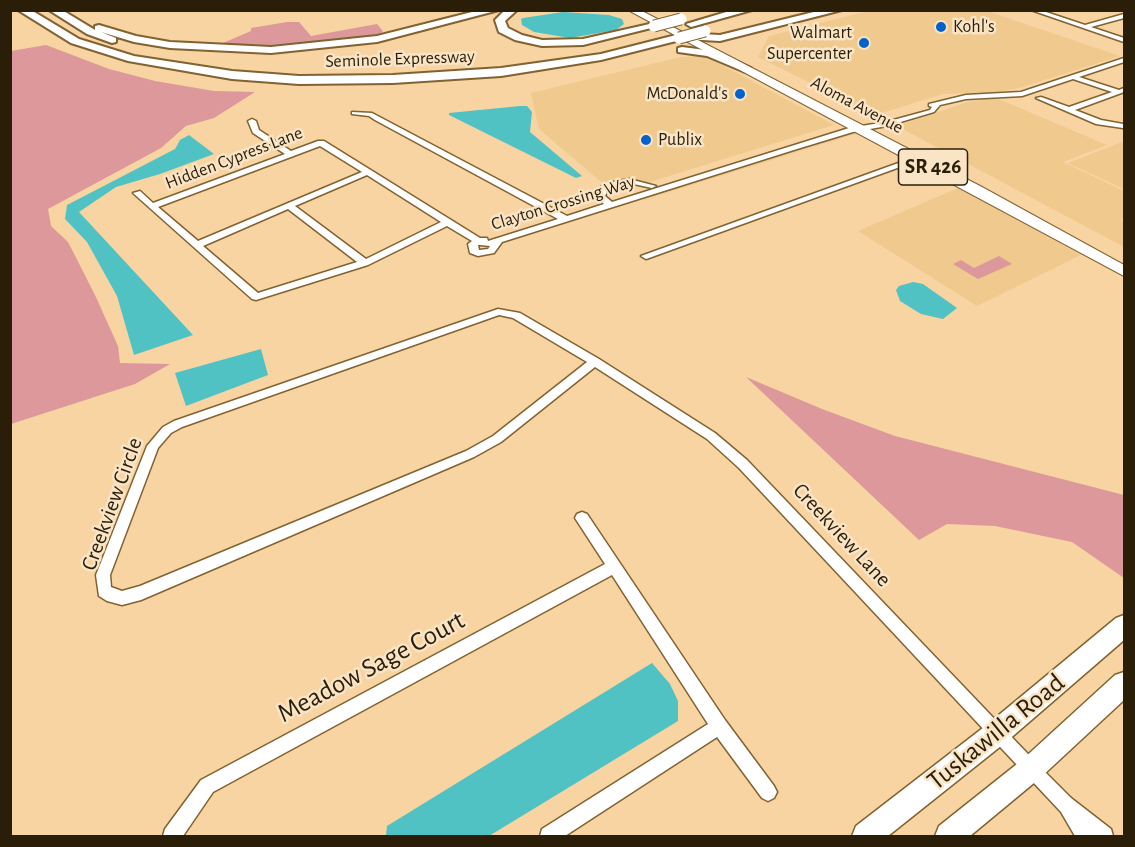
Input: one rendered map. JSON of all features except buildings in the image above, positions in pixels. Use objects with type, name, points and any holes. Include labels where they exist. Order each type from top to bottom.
[{"type":"highway","name":"Seminole Expressway","points":[[23,10],[75,41],[104,51],[157,64],[214,73],[298,80],[393,79],[501,72],[601,57],[767,15]]},
{"type":"highway","name":"Seminole Expressway","points":[[54,10],[102,37],[152,51],[228,63],[329,70],[453,66],[559,54],[660,28],[693,33],[747,10]]},
{"type":"highway","points":[[59,10],[116,34],[178,46],[215,49],[280,49],[353,42],[411,32],[494,10]]},
{"type":"highway","points":[[512,10],[500,20],[502,30],[519,39],[542,43],[583,42],[660,28]]},
{"type":"highway","points":[[643,10],[664,17]]},
{"type":"highway","points":[[648,55],[693,33],[717,10]]},
{"type":"highway","points":[[693,33],[751,31],[837,10]]},
{"type":"highway","points":[[751,31],[738,39],[737,49],[761,64],[762,68]]},
{"type":"highway","points":[[298,80],[423,86],[488,84],[550,77],[675,50],[713,54],[745,68]]},
{"type":"main road","name":"Aloma Avenue","points":[[632,10],[693,33],[745,68],[866,125],[1125,256]]},
{"type":"main road","name":"Aloma Avenue","points":[[650,10],[866,125],[918,159],[1125,271]]},
{"type":"main road","points":[[1044,226],[1065,233],[1088,236]]},
{"type":"main road","name":"Tuskawilla Road","points":[[866,837],[997,733],[1125,626]]},
{"type":"main road","name":"Tuskawilla Road","points":[[949,837],[1031,769],[1125,684]]},
{"type":"street","points":[[1033,10],[1125,40]]},
{"type":"street","points":[[1084,27],[1125,16]]},
{"type":"street","points":[[866,125],[932,111],[937,105],[966,97],[1022,94],[1125,60]]},
{"type":"street","points":[[1082,75],[1123,92]]},
{"type":"street","points":[[1073,77],[1123,92]]},
{"type":"street","points":[[1068,110],[1123,92]]},
{"type":"street","points":[[1039,98],[1099,122],[1120,126]]},
{"type":"street","points":[[354,113],[369,114],[378,118],[563,218]]},
{"type":"street","points":[[252,121],[256,131],[290,154]]},
{"type":"street","name":"Clayton Crossing Way","points":[[608,204],[652,186],[866,125]]},
{"type":"street","name":"Clayton Crossing Way","points":[[563,218],[499,242],[491,251],[478,253],[472,247],[478,241],[563,218],[866,125]]},
{"type":"street","name":"Hidden Cypress Lane","points":[[153,206],[321,143],[478,241]]},
{"type":"street","points":[[646,256],[918,159]]},
{"type":"street","points":[[197,245],[368,172]]},
{"type":"street","points":[[608,204],[602,197],[602,191],[606,186],[617,182],[638,182],[652,186]]},
{"type":"street","points":[[137,193],[256,297],[365,262],[448,222]]},
{"type":"street","points":[[289,206],[365,262]]},
{"type":"street","name":"Creekview Circle","points":[[498,312],[516,315],[595,362],[497,439],[470,454],[141,593],[122,598],[104,591],[103,575],[153,446],[160,436],[178,424],[498,312]]},
{"type":"street","name":"Creekview Lane","points":[[595,362],[690,422],[737,458],[1065,804]]},
{"type":"street","points":[[582,518],[719,726],[768,792]]},
{"type":"street","name":"Meadow Sage Court","points":[[172,837],[207,786],[614,566]]},
{"type":"street","points":[[549,837],[719,726]]},
{"type":"street","points":[[1065,804],[1085,837]]},
{"type":"street","points":[[1065,804],[1104,837]]},
{"type":"shaded area","points":[[873,10],[987,11],[1120,56],[1019,88],[997,92],[943,94],[875,115],[758,57],[769,36]]},
{"type":"shaded area","points":[[299,22],[311,36],[377,24],[383,31],[378,36],[311,45],[216,46],[251,31],[251,28]]},
{"type":"shaded area","points":[[46,45],[109,69],[155,81],[214,91],[255,92],[214,118],[186,126],[161,148],[48,209],[51,226],[68,242],[95,295],[118,346],[120,363],[170,364],[135,384],[11,424],[11,51]]},
{"type":"shaded area","points":[[705,56],[834,125],[614,193],[539,129],[531,93],[681,57]]},
{"type":"shaded area","points":[[996,98],[1107,145],[1063,162],[1124,191],[1124,218],[1121,220],[1124,223],[1124,247],[897,126],[968,102]]},
{"type":"shaded area","points":[[854,132],[858,133],[644,200],[641,199]]},
{"type":"shaded area","points":[[1124,141],[1124,189],[1068,163]]},
{"type":"shaded area","points":[[958,188],[1081,255],[977,306],[858,231]]},
{"type":"shaded area","points":[[999,256],[1012,264],[978,279],[953,264],[961,260],[974,268]]},
{"type":"shaded area","points":[[746,377],[895,436],[1124,495],[1124,578],[1072,542],[995,526],[947,524],[919,540]]},
{"type":"water","points":[[563,12],[609,15],[622,19],[624,24],[616,30],[570,38],[534,32],[522,25],[521,19],[523,18]]},
{"type":"water","points":[[527,106],[532,112],[530,132],[582,176],[576,178],[449,115],[449,113]]},
{"type":"water","points":[[189,135],[214,154],[116,187],[79,212],[193,335],[134,355],[117,296],[87,242],[65,219],[67,205],[175,149],[180,140]]},
{"type":"water","points":[[913,282],[923,284],[957,308],[943,319],[921,314],[900,301],[896,290],[899,286]]},
{"type":"water","points":[[261,349],[268,375],[186,406],[175,373]]},
{"type":"water","points":[[652,663],[670,684],[678,701],[678,721],[489,836],[386,836],[387,826]]},
{"type":"place","name":"Kohl's","points":[[941,27]]},
{"type":"place","name":"Walmart Supercenter","points":[[864,43]]},
{"type":"place","name":"McDonald's","points":[[740,94]]},
{"type":"place","name":"Publix","points":[[646,140]]}]
